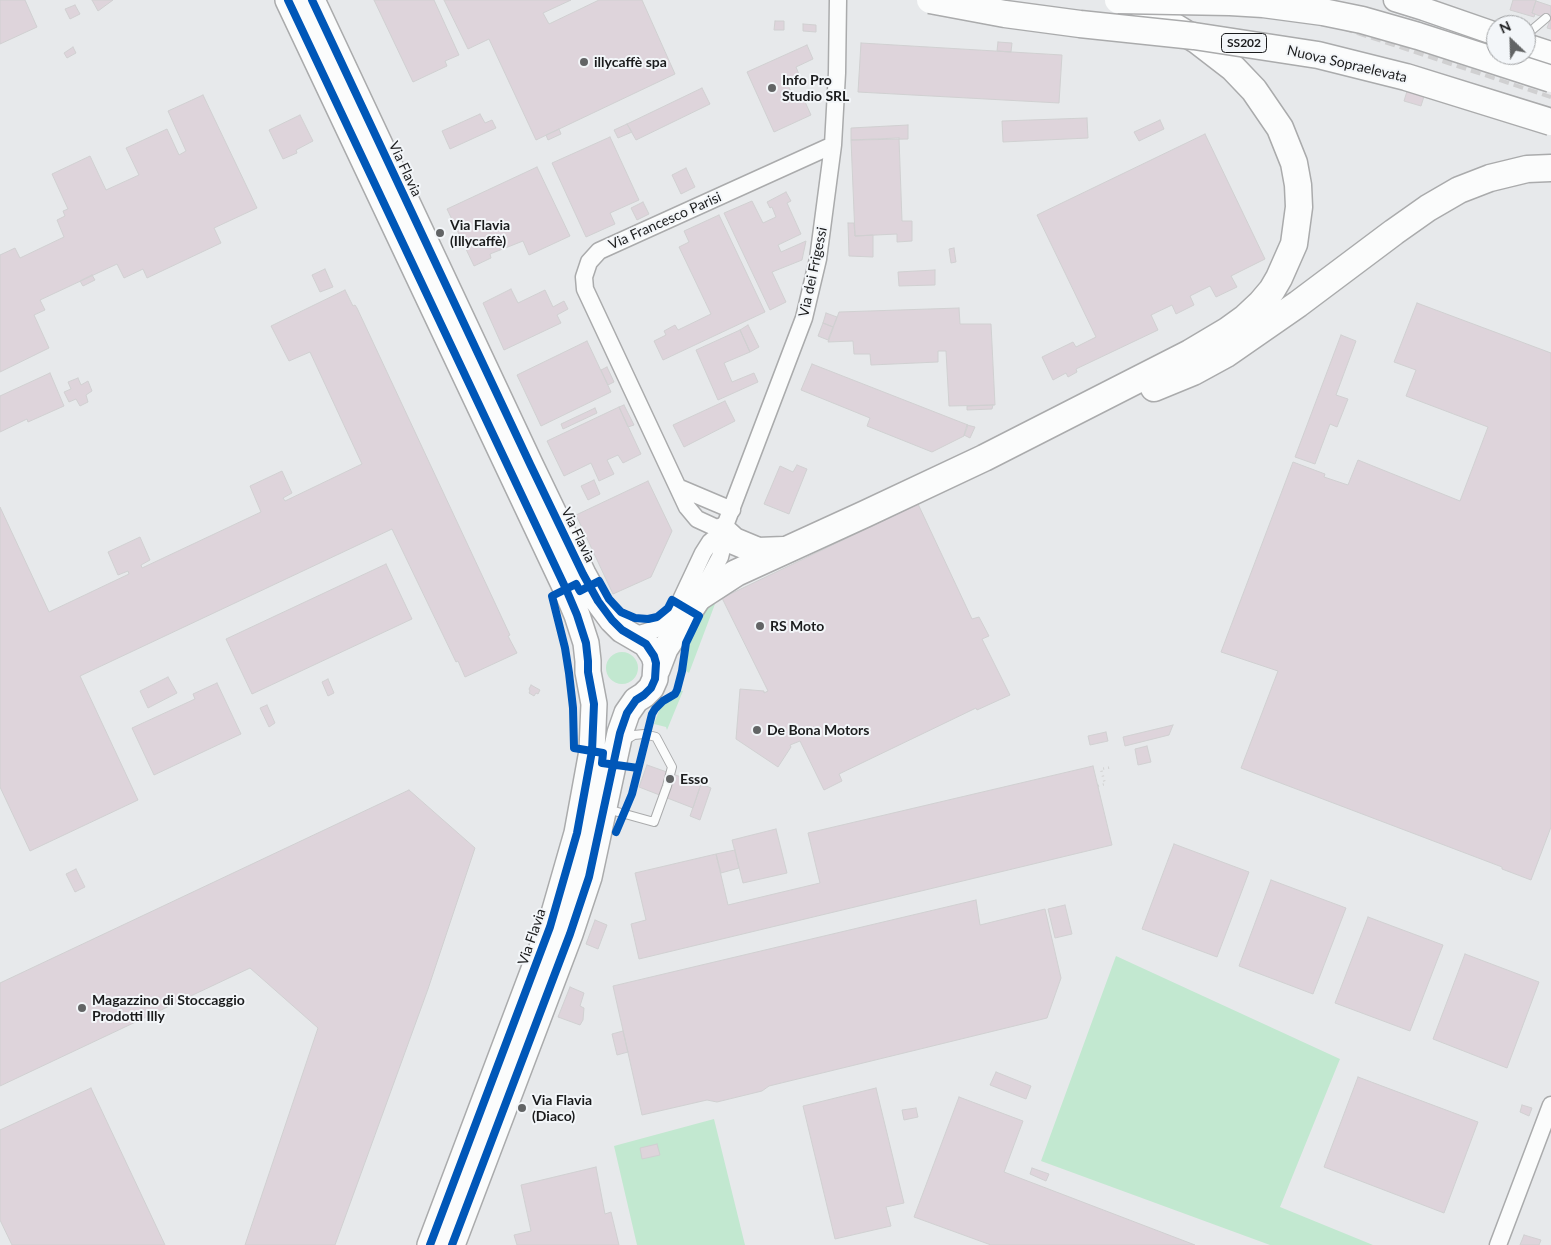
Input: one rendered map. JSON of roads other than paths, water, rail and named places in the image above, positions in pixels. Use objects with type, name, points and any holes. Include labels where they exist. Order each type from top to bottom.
[{"type":"highway","name":"Nuova Sopraelevata","points":[[930,0],[1005,14],[1202,37],[1318,55],[1406,77],[1551,122]]},
{"type":"highway","points":[[1118,0],[1230,2],[1263,4],[1324,12],[1362,20],[1418,36],[1551,80]]},
{"type":"highway","points":[[699,598],[736,573],[1159,377],[1190,353],[1227,332],[1245,318],[1272,290],[1294,244],[1299,207],[1294,163],[1280,128],[1254,90],[1233,68],[1216,54],[1132,0]]},
{"type":"highway","points":[[1159,377],[1193,372],[1226,354],[1298,304],[1428,208],[1459,190],[1490,178],[1527,169],[1551,168]]},
{"type":"highway","points":[[727,520],[734,541],[758,551],[787,550]]},
{"type":"main road","name":"Via Flavia","points":[[288,0],[566,589],[586,643],[594,704],[592,751],[577,833],[547,936],[430,1245]]},
{"type":"main road","name":"Via Flavia","points":[[312,0],[519,442],[583,574],[598,601],[612,620],[622,630],[640,639],[651,649],[657,670]]},
{"type":"main road","points":[[1395,0],[1486,31]]},
{"type":"main road","points":[[1536,48],[1551,53]]},
{"type":"main road","points":[[633,636],[620,634],[609,637],[600,642],[592,651],[590,672],[596,691],[603,698],[612,702],[620,703],[636,700],[651,688],[665,648],[699,598]]},
{"type":"main road","points":[[452,1245],[573,926],[589,877],[617,747],[627,713],[636,700]]},
{"type":"street","name":"Via dei Frigessi","points":[[699,598],[720,557],[727,520],[804,318],[818,259],[833,145],[837,73],[838,0]]},
{"type":"street","name":"Via Francesco Parisi","points":[[727,520],[697,519],[687,507],[680,488],[585,289],[584,276],[589,262],[599,251],[833,145]]},
{"type":"street","points":[[680,488],[727,520]]},
{"type":"street","name":"Via dei Frigessi","points":[[633,636],[656,629],[672,614],[679,604],[707,547],[727,520]]},
{"type":"street","points":[[1498,1245],[1551,1105]]},
{"type":"lane","points":[[1536,26],[1546,18]]},
{"type":"lane","points":[[605,808],[654,822],[672,767],[656,737],[644,734],[634,735],[625,739],[617,747]]},
{"type":"railway","points":[[1300,14],[1551,97]]},
{"type":"place","name":"illycaffè spa","points":[[584,62]]},
{"type":"place","name":"Info Pro Studio SRL","points":[[772,88]]},
{"type":"place","name":"Via Flavia (Illycaffè)","points":[[440,233]]},
{"type":"place","name":"RS Moto","points":[[760,626]]},
{"type":"place","name":"De Bona Motors","points":[[757,730]]},
{"type":"place","name":"Esso","points":[[670,779]]},
{"type":"place","name":"Magazzino di Stoccaggio Prodotti Illy","points":[[82,1008]]},
{"type":"place","name":"Via Flavia (Diaco)","points":[[522,1108]]}]
